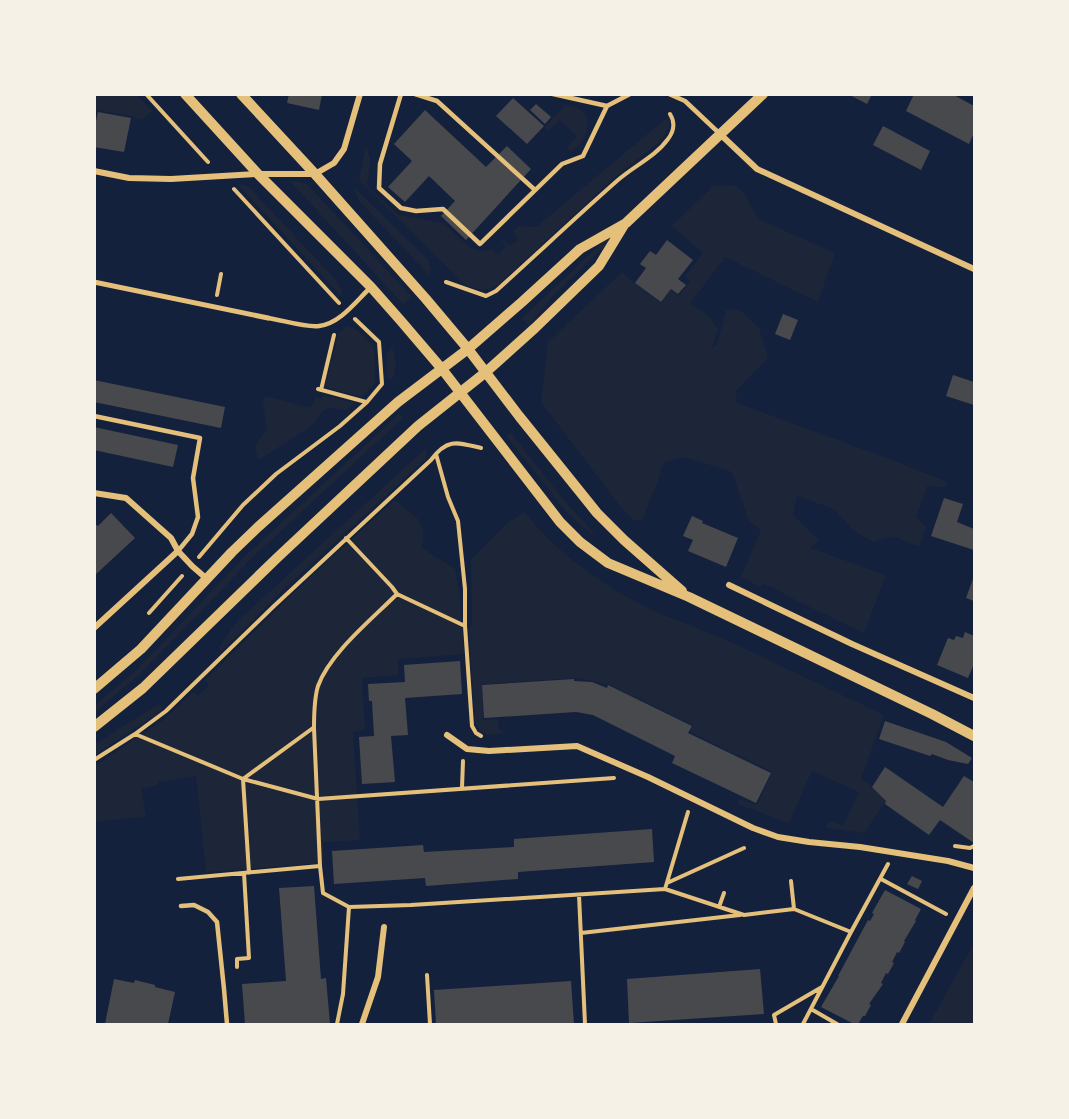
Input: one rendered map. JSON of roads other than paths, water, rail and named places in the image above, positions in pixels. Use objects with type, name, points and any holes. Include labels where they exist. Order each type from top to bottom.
[{"type":"street","points":[[185,94],[258,174],[371,287],[401,321],[442,369],[560,522],[580,542],[608,563],[689,597],[975,736]]},
{"type":"street","points":[[241,94],[426,299],[597,513],[689,597]]},
{"type":"street","points":[[94,171],[129,178],[171,179],[258,174],[315,174],[334,163],[344,149],[360,94]]},
{"type":"street","points":[[94,689],[141,650],[258,527],[398,402],[468,349],[580,249],[626,223],[764,94]]},
{"type":"street","points":[[720,134],[757,169],[975,268]]},
{"type":"street","points":[[94,727],[143,688],[418,426],[486,372],[535,328],[599,266],[626,223]]},
{"type":"street","points":[[94,282],[268,318]]},
{"type":"street","points":[[94,493],[126,498],[171,538],[178,551],[207,579]]},
{"type":"street","points":[[94,628],[178,551]]},
{"type":"street","points":[[729,585],[852,644],[975,698]]},
{"type":"street","points":[[447,735],[467,749],[489,751],[577,746],[753,828],[778,837],[860,847],[948,861],[975,868]]},
{"type":"street","points":[[902,1024],[975,888]]},
{"type":"street","points":[[362,1024],[378,977],[384,927]]},
{"type":"lane","points":[[401,94],[380,164],[379,188],[400,208],[416,211],[443,209],[480,244],[562,164],[583,156],[607,106],[630,94]]},
{"type":"lane","points":[[415,94],[436,100],[535,190]]},
{"type":"lane","points":[[554,94],[607,106]]},
{"type":"lane","points":[[669,94],[685,101],[720,134]]},
{"type":"lane","points":[[268,318],[317,327],[329,324],[347,311],[371,287]]},
{"type":"lane","points":[[94,416],[200,438],[193,478],[198,517],[192,534],[178,551]]},
{"type":"lane","points":[[181,906],[194,905],[208,912],[217,922],[226,1024]]}]
